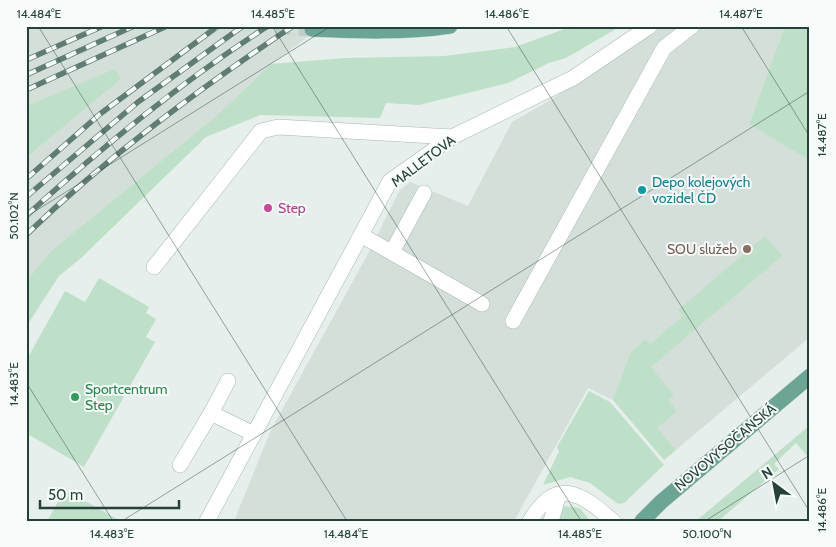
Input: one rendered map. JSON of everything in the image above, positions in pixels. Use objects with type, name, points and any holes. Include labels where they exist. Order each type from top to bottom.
[{"type":"main road","points":[[312,29],[370,31],[450,26]]},
{"type":"main road","name":"NOVOVYSOČANSKÁ","points":[[646,519],[810,376]]},
{"type":"street","name":"MALLETOVA","points":[[208,521],[390,181],[452,137],[573,78],[650,26]]},
{"type":"street","points":[[513,321],[664,48],[692,26]]},
{"type":"street","points":[[154,267],[261,131],[278,127],[452,137]]},
{"type":"street","points":[[392,252],[424,193]]},
{"type":"street","points":[[361,235],[482,304]]},
{"type":"street","points":[[180,465],[228,381]]},
{"type":"street","points":[[211,413],[254,434]]},
{"type":"street","points":[[532,517],[540,504],[566,492],[579,495],[613,521]]},
{"type":"street","points":[[551,521],[559,494]]},
{"type":"shaded area","points":[[322,26],[271,64],[216,116],[51,251],[26,281],[26,158],[121,79],[115,70],[26,106],[26,27]]},
{"type":"shaded area","points":[[663,26],[785,26],[749,124],[810,161],[810,337],[664,460],[613,400],[588,388],[514,521],[234,521],[271,430],[370,250],[399,191],[410,182],[468,206],[512,122],[552,99]]},
{"type":"green space","points":[[573,26],[621,26],[566,58],[549,63],[508,83],[419,105],[386,103],[380,118],[260,115],[206,137],[81,258],[59,276],[26,327],[26,281],[51,251],[216,116],[271,64],[344,58],[444,56],[515,47]]},
{"type":"green space","points":[[785,26],[810,26],[810,161],[749,124]]},
{"type":"green space","points":[[115,69],[121,79],[26,158],[26,106]]},
{"type":"green space","points":[[765,236],[782,256],[651,367],[674,395],[668,400],[677,411],[657,428],[676,450],[664,460],[613,400],[631,352],[646,339],[650,344],[683,316],[678,310]]},
{"type":"green space","name":"Sportcentrum Step","points":[[99,278],[149,307],[146,313],[156,319],[146,337],[155,342],[84,467],[26,433],[26,361],[65,291],[85,302]]},
{"type":"green space","points":[[589,391],[610,402],[664,465],[624,503],[618,504],[590,483],[570,477],[543,485],[559,451],[557,447]]},
{"type":"green space","points":[[810,425],[809,458],[796,443],[774,464],[779,469],[718,521],[696,521]]},
{"type":"green space","points":[[65,490],[121,521],[47,521]]},
{"type":"green space","points":[[564,506],[580,508],[590,521],[559,521]]},
{"type":"tunnel","points":[[276,26],[312,29]]},
{"type":"railway","points":[[26,60],[103,26]]},
{"type":"railway","points":[[26,75],[134,26]]},
{"type":"railway","points":[[26,90],[167,26]]},
{"type":"railway","points":[[26,179],[100,114],[218,26]]},
{"type":"railway","points":[[26,197],[138,102],[243,26]]},
{"type":"railway","points":[[26,216],[143,116],[204,70],[268,26]]},
{"type":"railway","points":[[26,235],[89,178],[155,124],[293,26]]},
{"type":"place","name":"Depo kolejových vozidel ČD","points":[[642,190]]},
{"type":"place","name":"Step","points":[[268,208]]},
{"type":"place","name":"SOU služeb","points":[[747,249]]},
{"type":"place","name":"Sportcentrum Step","points":[[75,397]]}]
